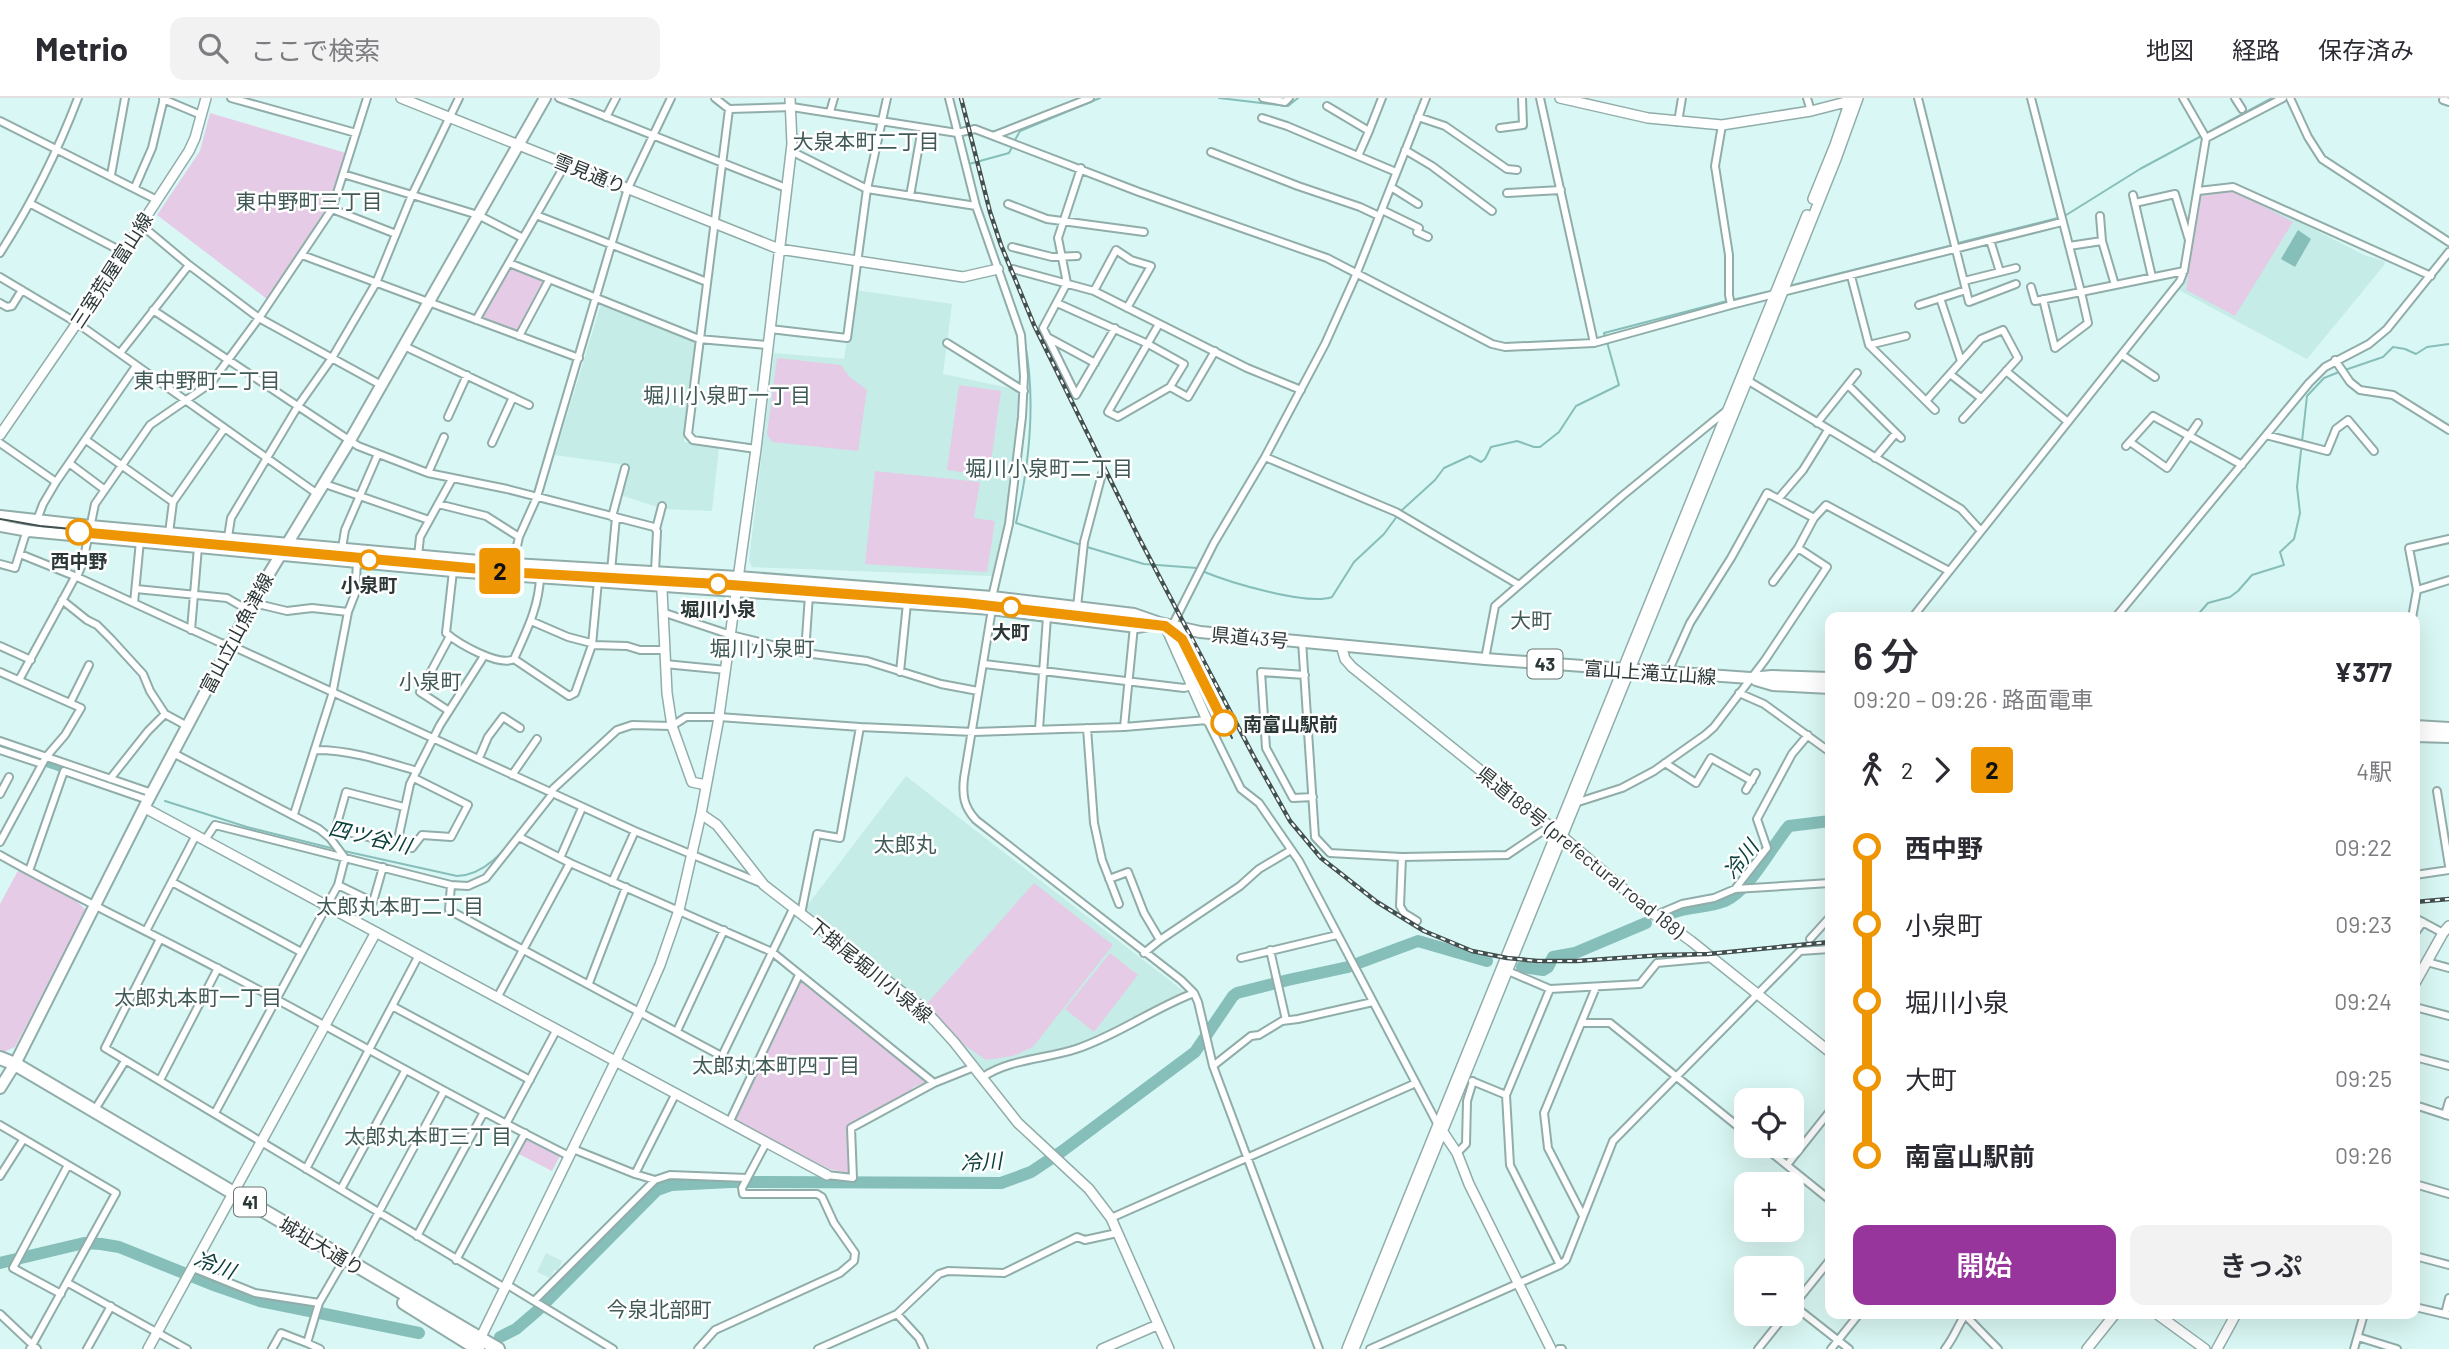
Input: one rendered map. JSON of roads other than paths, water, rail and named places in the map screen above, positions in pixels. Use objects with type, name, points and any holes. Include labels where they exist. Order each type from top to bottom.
[{"type":"highway","name":"城址大通り","points":[[0,1058],[9,1067],[232,1196],[477,1346],[498,1349]]},
{"type":"highway","name":"城址大通り","points":[[9,1067],[94,1111],[232,1196]]},
{"type":"main road","name":"富山立山魚津線","points":[[0,1088],[278,555],[349,442],[545,98]]},
{"type":"main road","name":"43","points":[[0,516],[140,541],[278,555],[453,571],[906,603],[1077,607],[1134,614],[1160,623]]},
{"type":"main road","name":"43","points":[[0,526],[29,531],[169,533],[229,537],[513,564],[738,577],[992,603],[1047,617],[1134,626],[1160,623]]},
{"type":"main road","name":"県道43号","points":[[1160,623],[1200,632],[1341,645]]},
{"type":"main road","name":"富山上滝立山線","points":[[1341,645],[1667,673],[1750,678],[1825,678]]},
{"type":"main road","name":"富山上滝立山線","points":[[1750,678],[1773,685],[1825,688]]},
{"type":"main road","points":[[2420,726],[2449,728]]},
{"type":"main road","points":[[2420,736],[2449,737]]},
{"type":"street","points":[[0,253],[31,204],[58,150],[78,98]]},
{"type":"street","points":[[111,175],[125,98]]},
{"type":"street","points":[[135,187],[152,148],[163,98],[201,115]]},
{"type":"street","name":"三室荒屋富山線","points":[[0,435],[77,323],[188,150],[206,98]]},
{"type":"street","points":[[231,98],[356,133]]},
{"type":"street","points":[[19,681],[77,577],[83,562],[95,504],[150,425],[211,383],[259,318],[332,209],[367,98]]},
{"type":"street","name":"雪見通り","points":[[403,98],[779,249],[963,277],[1001,269]]},
{"type":"street","points":[[229,537],[231,518],[298,406],[332,358],[376,282],[412,195],[459,98]]},
{"type":"street","points":[[559,98],[786,188]]},
{"type":"street","points":[[606,117],[616,98]]},
{"type":"street","points":[[513,564],[519,537],[537,497],[628,188],[671,98]]},
{"type":"street","points":[[715,98],[729,108],[791,103],[957,133],[975,129],[1139,192],[1327,258],[1492,344],[1505,346],[1594,342],[2062,222]]},
{"type":"street","points":[[830,112],[834,98]]},
{"type":"street","points":[[770,329],[847,338],[867,189],[887,98]]},
{"type":"street","points":[[949,98],[976,206],[1001,269],[1021,335],[1024,391],[1009,524],[992,603],[971,732],[964,801],[968,812],[1195,993],[1213,1066],[1320,1349]]},
{"type":"street","points":[[993,136],[1090,98]]},
{"type":"street","points":[[1263,98],[1285,102],[1289,98]]},
{"type":"street","points":[[1358,156],[1382,98]]},
{"type":"street","points":[[1172,626],[1214,543],[1265,457],[1325,344],[1356,275],[1426,98]]},
{"type":"street","points":[[1500,128],[1523,125],[1522,98]]},
{"type":"street","points":[[1540,98],[1594,342]]},
{"type":"street","points":[[1560,98],[1648,118],[1722,125],[1811,111],[1856,99]]},
{"type":"street","points":[[1678,122],[1682,98]]},
{"type":"street","points":[[1807,98],[1811,111]]},
{"type":"street","points":[[1918,98],[1937,165],[1969,302],[2016,284]]},
{"type":"street","points":[[2031,98],[2088,323],[2055,348],[2043,299]]},
{"type":"street","points":[[1917,612],[2180,281],[2184,271],[2206,138],[2183,98]]},
{"type":"street","points":[[2235,98],[2242,109]]},
{"type":"street","points":[[2206,138],[2283,98]]},
{"type":"street","points":[[2290,98],[2308,137],[2322,159],[2449,242]]},
{"type":"street","points":[[1347,1349],[1441,1128],[1469,1079],[1556,831],[1575,803],[1727,411],[1836,159],[1856,99]]},
{"type":"street","points":[[477,1346],[640,1011],[679,910],[719,717],[738,590],[791,151],[791,103]]},
{"type":"street","points":[[1327,106],[1369,131]]},
{"type":"street","points":[[729,108],[688,434],[693,440],[756,449]]},
{"type":"street","points":[[1418,117],[1445,126],[1507,169],[1517,170]]},
{"type":"street","points":[[1262,118],[1396,172]]},
{"type":"street","points":[[0,121],[157,200]]},
{"type":"street","points":[[1722,125],[1715,166],[1728,255],[1731,305]]},
{"type":"street","points":[[910,197],[922,128]]},
{"type":"street","points":[[1405,150],[1432,166],[1492,211]]},
{"type":"street","points":[[791,151],[867,189],[976,206]]},
{"type":"street","points":[[1211,152],[1419,228],[1417,232],[1428,237]]},
{"type":"street","points":[[476,320],[566,163]]},
{"type":"street","points":[[1080,169],[1058,238],[1067,283],[1043,328],[1076,396],[1115,328]]},
{"type":"street","points":[[343,174],[478,215],[523,239]]},
{"type":"street","points":[[1391,187],[1418,204]]},
{"type":"street","points":[[2197,191],[2233,187],[2431,276]]},
{"type":"street","points":[[1507,193],[1561,190]]},
{"type":"street","points":[[2152,278],[2134,199],[2175,194],[2189,241]]},
{"type":"street","points":[[31,204],[121,251]]},
{"type":"street","points":[[1008,204],[1047,219],[1144,232]]},
{"type":"street","points":[[332,209],[396,234]]},
{"type":"street","points":[[537,215],[707,282]]},
{"type":"street","points":[[2100,216],[2102,241],[2115,285]]},
{"type":"street","points":[[140,224],[259,318],[381,385]]},
{"type":"street","points":[[1990,240],[2000,272]]},
{"type":"street","points":[[2069,246],[2102,241]]},
{"type":"street","points":[[1012,247],[1052,257],[1077,256]]},
{"type":"street","points":[[1094,291],[1116,250],[1131,260],[1151,266],[1128,308]]},
{"type":"street","points":[[2120,612],[2309,383],[2335,360],[2369,344],[2387,329],[2449,252]]},
{"type":"street","points":[[302,255],[579,358]]},
{"type":"street","points":[[509,263],[699,339],[768,345]]},
{"type":"street","points":[[120,354],[189,265]]},
{"type":"street","points":[[1964,281],[2016,268]]},
{"type":"street","points":[[1013,269],[1094,291],[1301,390]]},
{"type":"street","points":[[2031,287],[2035,301],[2184,271]]},
{"type":"street","points":[[1851,276],[1869,345],[1935,410]]},
{"type":"street","points":[[0,277],[77,323],[224,429],[319,488],[359,497],[429,520]]},
{"type":"street","points":[[519,336],[549,280]]},
{"type":"street","points":[[0,303],[6,307],[12,306],[22,290]]},
{"type":"street","points":[[1919,305],[1966,290]]},
{"type":"street","points":[[1354,1349],[1556,831],[1747,380],[1779,293]]},
{"type":"street","points":[[1940,298],[1961,361]]},
{"type":"street","points":[[1057,303],[1115,328],[1148,344],[1184,364],[1170,387],[1118,417],[1108,412],[1148,344],[1159,324]]},
{"type":"street","points":[[153,310],[349,442],[452,480],[507,489],[656,529]]},
{"type":"street","points":[[1926,401],[1981,339],[2003,330],[2018,358],[1964,419]]},
{"type":"street","points":[[1869,345],[1906,336]]},
{"type":"street","points":[[1047,337],[1095,363]]},
{"type":"street","points":[[947,343],[1024,391]]},
{"type":"street","points":[[404,346],[529,405]]},
{"type":"street","points":[[1170,387],[1188,397],[1215,351]]},
{"type":"street","points":[[2122,355],[2155,377]]},
{"type":"street","points":[[2335,360],[2350,382],[2360,390],[2393,395],[2449,430]]},
{"type":"street","points":[[0,564],[15,568],[25,536],[56,482],[136,366]]},
{"type":"street","points":[[2006,371],[2068,422]]},
{"type":"street","points":[[1817,423],[1857,373]]},
{"type":"street","points":[[1950,374],[1981,398]]},
{"type":"street","points":[[448,417],[467,376]]},
{"type":"street","points":[[1747,380],[1961,509],[1981,530]]},
{"type":"street","points":[[1848,385],[1898,435],[1875,458]]},
{"type":"street","points":[[492,443],[513,397]]},
{"type":"street","points":[[1485,659],[1495,606],[1632,487],[1727,411]]},
{"type":"street","points":[[2198,423],[2188,436],[2167,468],[2128,444],[2153,416],[2188,436],[2242,465]]},
{"type":"street","points":[[2266,436],[2327,451],[2336,429],[2348,420],[2374,451]]},
{"type":"street","points":[[169,533],[173,502],[224,429]]},
{"type":"street","points":[[1779,498],[1803,470],[1828,430]]},
{"type":"street","points":[[428,473],[444,437]]},
{"type":"street","points":[[86,440],[173,502]]},
{"type":"street","points":[[0,443],[56,482]]},
{"type":"street","points":[[342,548],[345,530],[378,454]]},
{"type":"street","points":[[1265,457],[1396,512],[1519,585]]},
{"type":"street","points":[[69,463],[105,490]]},
{"type":"street","points":[[611,571],[614,517],[625,468]]},
{"type":"street","points":[[1077,607],[1084,542],[1101,474]]},
{"type":"street","points":[[418,556],[420,537],[452,480]]},
{"type":"street","points":[[1667,673],[1690,623],[1731,558],[1767,493],[1814,518]]},
{"type":"street","points":[[438,504],[486,516],[519,537]]},
{"type":"street","points":[[1773,582],[1798,548],[1814,518],[1826,505],[1950,571]]},
{"type":"street","points":[[662,506],[656,529],[655,573],[662,590],[665,664],[672,726],[692,782],[706,785]]},
{"type":"street","points":[[2413,612],[2417,590],[2409,548],[2449,539]]},
{"type":"street","points":[[134,603],[140,541]]},
{"type":"street","points":[[191,630],[198,547]]},
{"type":"street","points":[[1575,803],[1622,788],[1665,763],[1714,727],[1765,660],[1827,567],[1798,548]]},
{"type":"street","points":[[20,554],[230,645],[582,808],[764,884]]},
{"type":"street","points":[[294,814],[332,695],[348,612],[355,594],[357,562]]},
{"type":"street","points":[[453,571],[446,633],[484,656],[509,661],[514,659],[531,621],[537,603],[540,577]]},
{"type":"street","points":[[2417,590],[2449,580]]},
{"type":"street","points":[[514,659],[569,696],[575,693],[591,644],[598,581]]},
{"type":"street","points":[[136,589],[228,598],[241,606],[262,605],[287,611],[312,608],[348,612]]},
{"type":"street","points":[[804,653],[809,595]]},
{"type":"street","points":[[62,600],[97,625],[135,664],[165,714],[187,726]]},
{"type":"street","points":[[900,672],[906,603]]},
{"type":"street","points":[[662,612],[731,635],[804,653],[867,661],[978,691]]},
{"type":"street","points":[[1039,729],[1047,617]]},
{"type":"street","points":[[531,621],[591,644],[664,650]]},
{"type":"street","points":[[1160,623],[1168,632],[1241,789],[1259,803],[1291,850],[1416,1083],[1457,1153],[1469,1184],[1551,1349]]},
{"type":"street","points":[[1124,727],[1134,626]]},
{"type":"street","points":[[449,711],[420,692],[450,636]]},
{"type":"street","points":[[1302,641],[1315,838],[1329,853],[1402,856],[1507,855],[1556,831]]},
{"type":"street","name":"県道188号 (prefectural road 188)","points":[[1341,645],[1345,659],[1352,667],[1656,915],[1825,1048]]},
{"type":"street","points":[[0,646],[31,660]]},
{"type":"street","points":[[397,844],[404,807],[415,775],[433,737],[484,656]]},
{"type":"street","points":[[665,664],[726,670]]},
{"type":"street","points":[[984,664],[1127,682],[1184,688],[1192,686]]},
{"type":"street","points":[[70,703],[89,665]]},
{"type":"street","points":[[1305,675],[1261,672],[1266,748],[1293,798],[1313,797]]},
{"type":"street","points":[[0,673],[81,708],[65,735],[44,760],[0,842]]},
{"type":"street","points":[[1739,693],[1764,704],[1825,748]]},
{"type":"street","points":[[110,779],[148,730],[165,714]]},
{"type":"street","points":[[479,758],[488,737],[503,717],[520,728]]},
{"type":"street","points":[[146,931],[200,837],[215,825],[451,885],[468,886],[486,878],[553,789],[617,730],[632,725],[672,726],[686,717],[719,717],[971,732],[1124,727],[1207,720]]},
{"type":"street","points":[[722,1056],[772,952],[797,911],[817,834],[840,838],[860,727]]},
{"type":"street","points":[[1087,728],[1094,823],[1109,879],[1119,904]]},
{"type":"street","points":[[1735,889],[1767,848],[1757,818],[1792,754],[1808,735]]},
{"type":"street","points":[[512,775],[537,739]]},
{"type":"street","points":[[0,741],[44,760]]},
{"type":"street","points":[[0,750],[110,779],[148,800],[200,837],[827,1175],[853,1178],[851,1128],[934,1083],[974,1067]]},
{"type":"street","points":[[316,750],[334,750],[371,757],[415,775],[468,805],[451,837],[422,835],[412,848],[336,829]]},
{"type":"street","points":[[173,753],[294,814],[330,838],[345,858]]},
{"type":"street","points":[[1665,763],[1696,783],[1711,758],[1752,781]]},
{"type":"street","points":[[29,871],[64,771],[148,800]]},
{"type":"street","points":[[1746,790],[1756,773]]},
{"type":"street","points":[[0,794],[9,777]]},
{"type":"street","points":[[330,838],[336,829],[346,792],[404,807]]},
{"type":"street","points":[[2420,874],[2449,868],[2437,792]]},
{"type":"street","points":[[560,858],[582,808]]},
{"type":"street","name":"下掛尾堀川小泉線","points":[[701,814],[717,825],[764,884],[924,1009],[983,1077],[1018,1123],[1088,1189],[1111,1218],[1169,1349]]},
{"type":"street","points":[[612,881],[635,831]]},
{"type":"street","points":[[519,837],[570,863],[772,952],[934,1083]]},
{"type":"street","points":[[1144,953],[1240,886],[1259,869],[1291,850]]},
{"type":"street","points":[[0,855],[218,968],[506,1124],[571,1152],[655,1180]]},
{"type":"street","points":[[1402,856],[1400,906],[1404,913],[1417,921]]},
{"type":"street","points":[[215,1113],[338,885],[345,858]]},
{"type":"street","points":[[498,998],[570,863]]},
{"type":"street","points":[[338,885],[373,902],[383,867]]},
{"type":"street","points":[[1109,879],[1128,872],[1144,913],[1160,940]]},
{"type":"street","points":[[172,882],[301,953]]},
{"type":"street","points":[[1656,915],[1682,904],[1714,898],[1735,889],[1825,883]]},
{"type":"street","points":[[451,885],[449,910],[753,1073]]},
{"type":"street","points":[[589,984],[626,887]]},
{"type":"street","points":[[2420,920],[2447,927],[2420,974]]},
{"type":"street","points":[[1810,939],[1825,922]]},
{"type":"street","points":[[2420,926],[2423,922]]},
{"type":"street","points":[[677,1031],[724,930]]},
{"type":"street","points":[[148,1349],[376,932]]},
{"type":"street","points":[[1241,958],[1337,935]]},
{"type":"street","points":[[160,939],[105,1048],[456,1260],[534,1301],[613,1349]]},
{"type":"street","points":[[1370,1349],[1566,1260],[1613,1141],[1800,951],[1825,949]]},
{"type":"street","points":[[1270,950],[1286,1020]]},
{"type":"street","points":[[306,1169],[419,955]]},
{"type":"street","points":[[1508,971],[1550,989],[1595,987],[1640,984],[1657,963],[1712,958]]},
{"type":"street","points":[[2427,962],[2449,968]]},
{"type":"street","points":[[160,1080],[218,968]]},
{"type":"street","points":[[729,1123],[799,975]]},
{"type":"street","points":[[1583,1216],[1548,1148],[1544,1113],[1595,987]]},
{"type":"street","points":[[1550,989],[1506,1095],[1510,1165],[1560,1265]]},
{"type":"street","points":[[983,1077],[1005,1067],[1077,1049],[1156,1012],[1170,1002],[1195,993]]},
{"type":"street","points":[[1213,1066],[1251,1036],[1259,1035],[1286,1020],[1373,1002]]},
{"type":"street","points":[[391,1006],[530,1080]]},
{"type":"street","points":[[2420,1008],[2449,1016]]},
{"type":"street","points":[[1581,1023],[1610,1023],[1734,1123]]},
{"type":"street","points":[[506,1124],[557,1029]]},
{"type":"street","points":[[2420,1058],[2449,1066]]},
{"type":"street","points":[[94,1111],[125,1060]]},
{"type":"street","points":[[341,1189],[405,1070]]},
{"type":"street","points":[[1469,1079],[1506,1095]]},
{"type":"street","points":[[1457,1153],[1466,1144],[1469,1079]]},
{"type":"street","points":[[1111,1218],[1416,1083]]},
{"type":"street","points":[[307,1343],[319,1303],[379,1212],[444,1091]]},
{"type":"street","points":[[635,1174],[676,1093]]},
{"type":"street","points":[[2420,1107],[2447,1115],[2449,1101]]},
{"type":"street","points":[[417,1236],[484,1112]]},
{"type":"street","points":[[1787,1165],[1825,1117]]},
{"type":"street","points":[[0,1125],[117,1193],[33,1348],[0,1314]]},
{"type":"street","points":[[456,1260],[525,1133]]},
{"type":"street","points":[[0,1175],[23,1140]]},
{"type":"street","points":[[698,1349],[715,1331],[840,1273],[854,1261],[855,1253],[834,1223],[822,1197],[817,1194],[743,1194],[742,1188],[766,1143]]},
{"type":"street","points":[[1778,1158],[1825,1196]]},
{"type":"street","points":[[61,1294],[13,1268],[68,1165]]},
{"type":"street","points":[[534,1301],[655,1180],[670,1175],[747,1178]]},
{"type":"street","points":[[2420,1185],[2449,1194]]},
{"type":"street","points":[[818,1349],[897,1314],[939,1274],[948,1271],[1004,1273],[1077,1237],[1085,1240],[1117,1233]]},
{"type":"street","points":[[2420,1257],[2449,1265]]},
{"type":"street","points":[[1804,1292],[1825,1266]]},
{"type":"street","points":[[190,1273],[255,1293],[319,1303]]},
{"type":"street","points":[[68,1283],[187,1349]]},
{"type":"street","points":[[2420,1308],[2447,1314],[2449,1298]]},
{"type":"street","points":[[87,1349],[111,1306]]},
{"type":"street","points":[[897,1314],[919,1338],[924,1349]]},
{"type":"street","points":[[1804,1314],[1849,1349]]},
{"type":"street","points":[[1831,1349],[1854,1319]]},
{"type":"street","points":[[1945,1349],[1957,1335],[1963,1319]]},
{"type":"street","points":[[1969,1319],[1998,1349]]},
{"type":"street","points":[[2087,1349],[2111,1319]]},
{"type":"street","points":[[2165,1319],[2205,1349]]},
{"type":"street","points":[[2217,1349],[2233,1319]]},
{"type":"street","points":[[2354,1349],[2363,1319]]},
{"type":"street","points":[[1102,1349],[1157,1325]]},
{"type":"street","points":[[1758,1349],[1776,1326]]},
{"type":"street","points":[[272,1349],[281,1333],[320,1349]]},
{"type":"street","points":[[2358,1337],[2397,1349]]},
{"type":"water","points":[[2298,230],[2311,239],[2295,267],[2281,259]]},
{"type":"waterway","points":[[1015,140],[1020,131],[1100,98]]},
{"type":"waterway","points":[[1219,98],[1288,106],[1298,98]]},
{"type":"waterway","points":[[2063,217],[2140,169],[2272,98]]},
{"type":"waterway","points":[[969,164],[1009,153],[1013,145]]},
{"type":"waterway","points":[[1958,243],[2058,218]]},
{"type":"waterway","points":[[1793,285],[1953,245]]},
{"type":"waterway","points":[[1732,300],[1767,292]]},
{"type":"waterway","points":[[1605,337],[1604,333],[1727,301]]},
{"type":"waterway","points":[[1401,511],[1435,480],[1444,468],[1470,456],[1481,462],[1491,447],[1517,441],[1540,447],[1559,432],[1576,406],[1619,385],[1607,342]]},
{"type":"waterway","points":[[1025,343],[1030,388],[1030,433],[1016,523],[1081,545]]},
{"type":"waterway","points":[[2345,370],[2383,357],[2393,347],[2416,354],[2427,347],[2449,344]]},
{"type":"waterway","points":[[2200,612],[2208,603],[2230,597],[2252,575],[2284,565],[2280,552],[2294,539],[2300,513],[2297,487],[2307,396],[2324,378],[2339,372]]},
{"type":"waterway","points":[[1202,571],[1287,596],[1320,599],[1332,597],[1354,562],[1384,534],[1398,515]]},
{"type":"waterway","points":[[1087,547],[1144,564],[1197,568]]},
{"type":"waterway","name":"四ツ谷川","points":[[0,745],[135,791]]},
{"type":"waterway","name":"四ツ谷川","points":[[165,801],[247,827],[335,849]]},
{"type":"waterway","name":"四ツ谷川","points":[[344,851],[457,876],[470,874],[492,862],[535,811]]},
{"type":"waterway","name":"冷川","points":[[1672,913],[1725,901],[1743,888],[1789,826],[1825,822]]},
{"type":"waterway","name":"冷川","points":[[1522,967],[1543,970],[1548,967],[1553,957],[1575,953],[1646,923]]},
{"type":"waterway","name":"冷川","points":[[500,1337],[516,1329],[537,1311],[657,1190],[671,1185],[731,1182],[1001,1183],[1031,1172],[1061,1152],[1195,1052],[1237,993],[1348,967],[1418,941],[1487,961]]},
{"type":"waterway","name":"冷川","points":[[0,1263],[84,1243],[119,1247],[260,1301],[419,1333]]},
{"type":"tram line","points":[[0,519],[40,526],[488,568],[722,580],[935,598],[1166,623],[1178,628],[1185,636],[1232,738]]},
{"type":"tram line","name":"2","points":[[79,532],[524,573],[718,584],[965,603],[1165,626],[1182,639],[1224,723]]},
{"type":"railway","points":[[961,98],[990,212],[1034,325],[1138,536],[1254,757],[1290,821],[1321,858],[1377,902],[1424,931],[1472,951],[1507,958],[1577,961],[1708,954],[1825,942]]},
{"type":"railway","points":[[2420,902],[2449,899]]},
{"type":"place","name":"西中野","points":[[79,532]]},
{"type":"place","name":"小泉町","points":[[369,560]]},
{"type":"place","name":"堀川小泉","points":[[718,584]]},
{"type":"place","name":"大町","points":[[1011,607]]},
{"type":"place","name":"南富山駅前","points":[[1224,723]]},
{"type":"district","name":"大泉本町二丁目","points":[[866,140]]},
{"type":"district","name":"東中野町三丁目","points":[[309,200]]},
{"type":"district","name":"東中野町二丁目","points":[[207,379]]},
{"type":"district","name":"堀川小泉町一丁目","points":[[727,394]]},
{"type":"district","name":"堀川小泉町二丁目","points":[[1049,467]]},
{"type":"district","name":"大町","points":[[1531,619]]},
{"type":"district","name":"堀川小泉町","points":[[762,647]]},
{"type":"district","name":"小泉町","points":[[430,680]]},
{"type":"district","name":"太郎丸","points":[[905,843]]},
{"type":"district","name":"太郎丸本町二丁目","points":[[400,905]]},
{"type":"district","name":"太郎丸本町一丁目","points":[[198,996]]},
{"type":"district","name":"太郎丸本町四丁目","points":[[776,1064]]},
{"type":"district","name":"太郎丸本町三丁目","points":[[428,1135]]},
{"type":"district","name":"今泉北部町","points":[[659,1308]]}]
